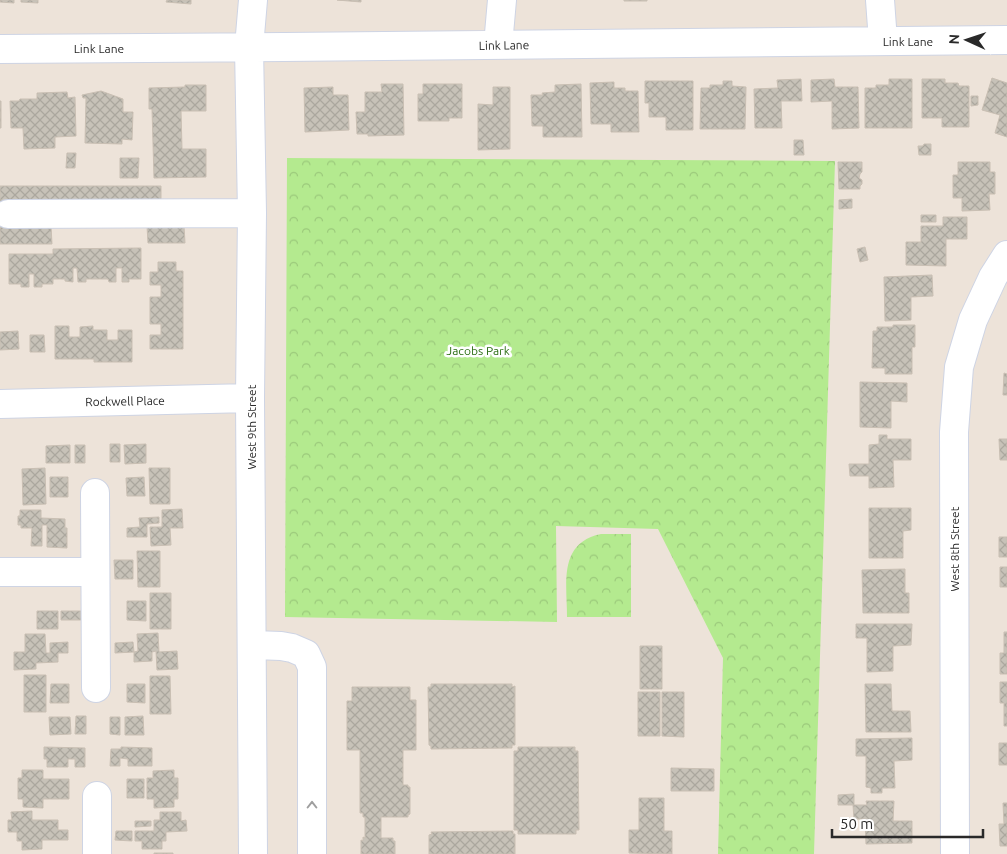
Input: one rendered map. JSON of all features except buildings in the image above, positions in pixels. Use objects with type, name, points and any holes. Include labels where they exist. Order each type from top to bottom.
[{"type":"street","name":"West 9th Street","points":[[253,0],[249,47],[252,213],[250,398],[253,854]]},
{"type":"street","points":[[498,45],[502,0]]},
{"type":"street","points":[[880,0],[883,41]]},
{"type":"street","name":"Link Lane","points":[[0,49],[1007,40]]},
{"type":"street","points":[[8,214],[252,213]]},
{"type":"street","name":"West 8th Street","points":[[955,854],[954,432],[958,367],[973,320],[993,277],[1007,255]]},
{"type":"street","name":"Rockwell Place","points":[[0,404],[250,398]]},
{"type":"street","points":[[96,493],[96,688]]},
{"type":"street","points":[[0,572],[95,572]]},
{"type":"street","points":[[252,645],[292,648],[306,654],[312,666],[312,854]]},
{"type":"street","points":[[97,796],[97,854]]},
{"type":"green space","name":"Jacobs Park","points":[[287,158],[835,161],[814,854],[718,854],[723,658],[658,529],[556,526],[557,622],[285,617]]},
{"type":"green space","points":[[601,534],[631,534],[631,617],[567,617],[566,578],[571,555],[587,539]]}]
